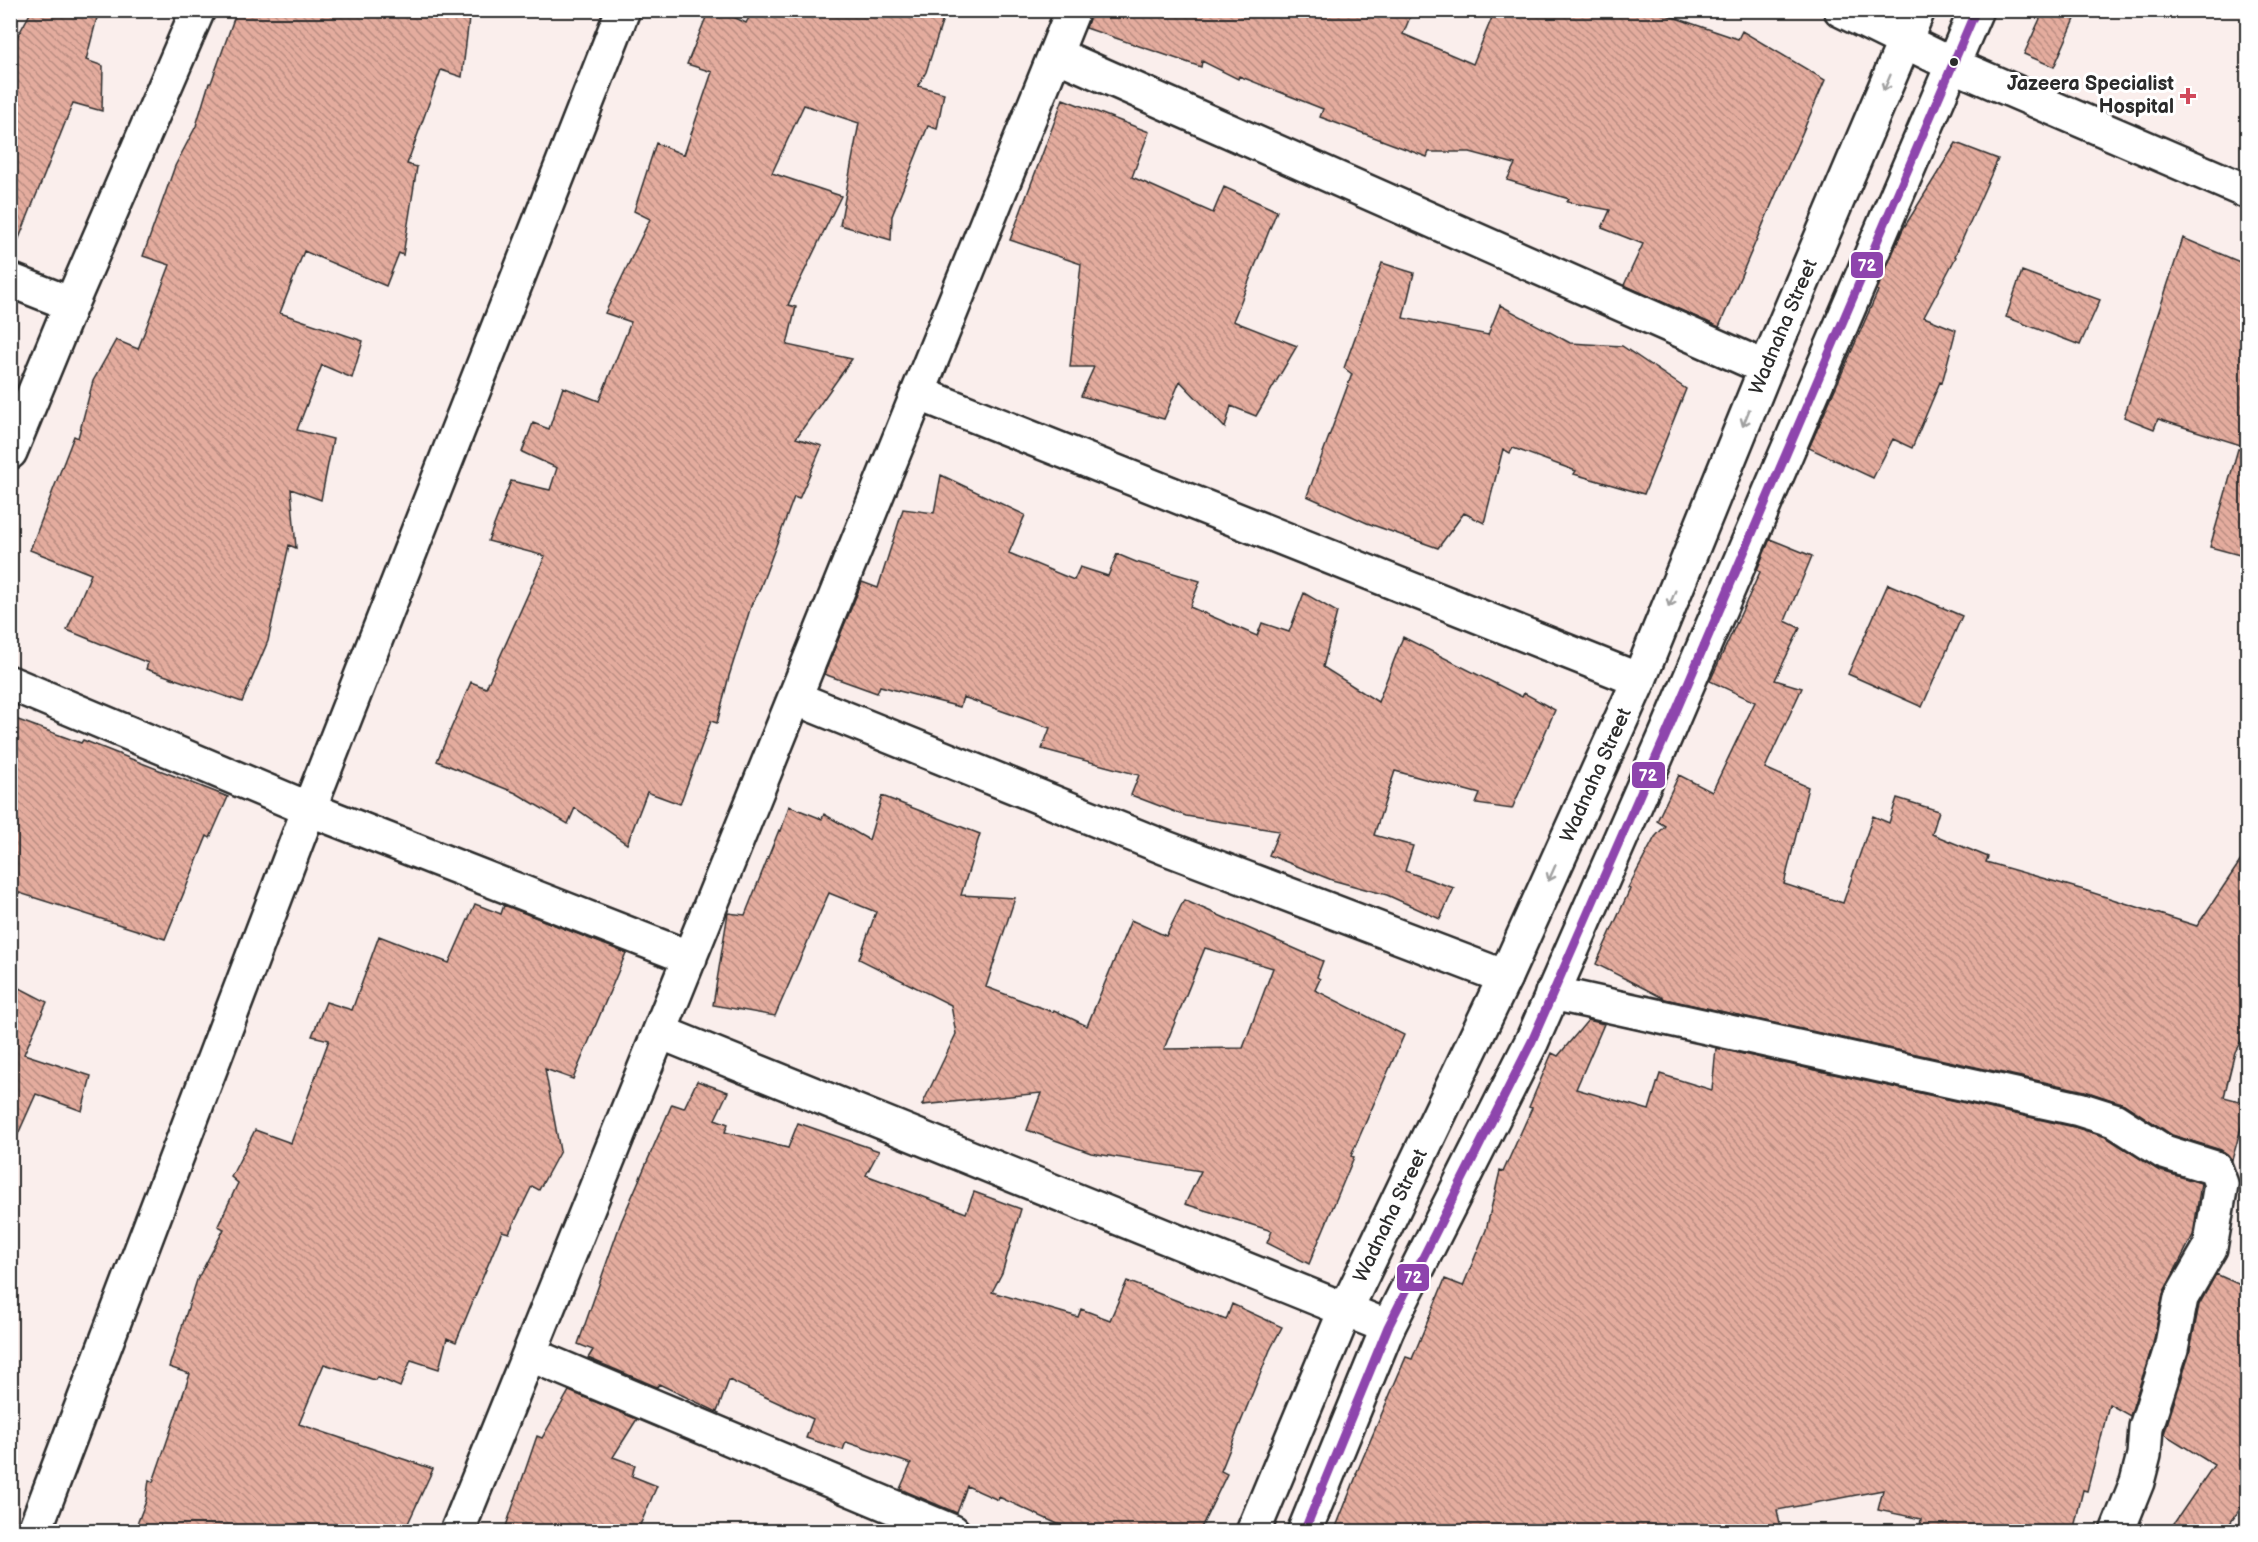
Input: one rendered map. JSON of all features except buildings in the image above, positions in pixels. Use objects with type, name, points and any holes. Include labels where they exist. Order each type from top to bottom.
[{"type":"street","points":[[10,452],[198,10]]},
{"type":"street","points":[[34,1532],[309,809],[623,10]]},
{"type":"street","points":[[457,1532],[1073,10]]},
{"type":"street","points":[[1841,10],[1953,65],[2247,192]]},
{"type":"street","name":"Wadnaha Street","points":[[1253,1532],[1345,1311],[1505,976],[1639,680],[1766,368],[1918,10]]},
{"type":"street","points":[[1304,1532],[1388,1327],[1532,1041],[1665,737],[1976,10]]},
{"type":"street","points":[[1055,54],[1766,368]]},
{"type":"street","points":[[10,280],[71,304]]},
{"type":"street","points":[[918,393],[1639,680]]},
{"type":"street","points":[[10,683],[309,809],[690,958]]},
{"type":"street","points":[[795,698],[1166,848],[1505,976]]},
{"type":"street","points":[[1552,993],[2079,1109],[2114,1120],[2164,1152],[2215,1168],[2221,1184],[2210,1248],[2181,1298],[2171,1349],[2146,1427],[2144,1455],[2137,1482],[2117,1532]]},
{"type":"street","points":[[660,1032],[1388,1327]]},
{"type":"street","points":[[529,1354],[953,1532]]},
{"type":"transit line","name":"72","points":[[1304,1532],[1388,1327],[1532,1041],[1665,737],[1976,10]]},
{"type":"place","name":"Jazeera Specialist Hospital","points":[[2188,96]]}]
